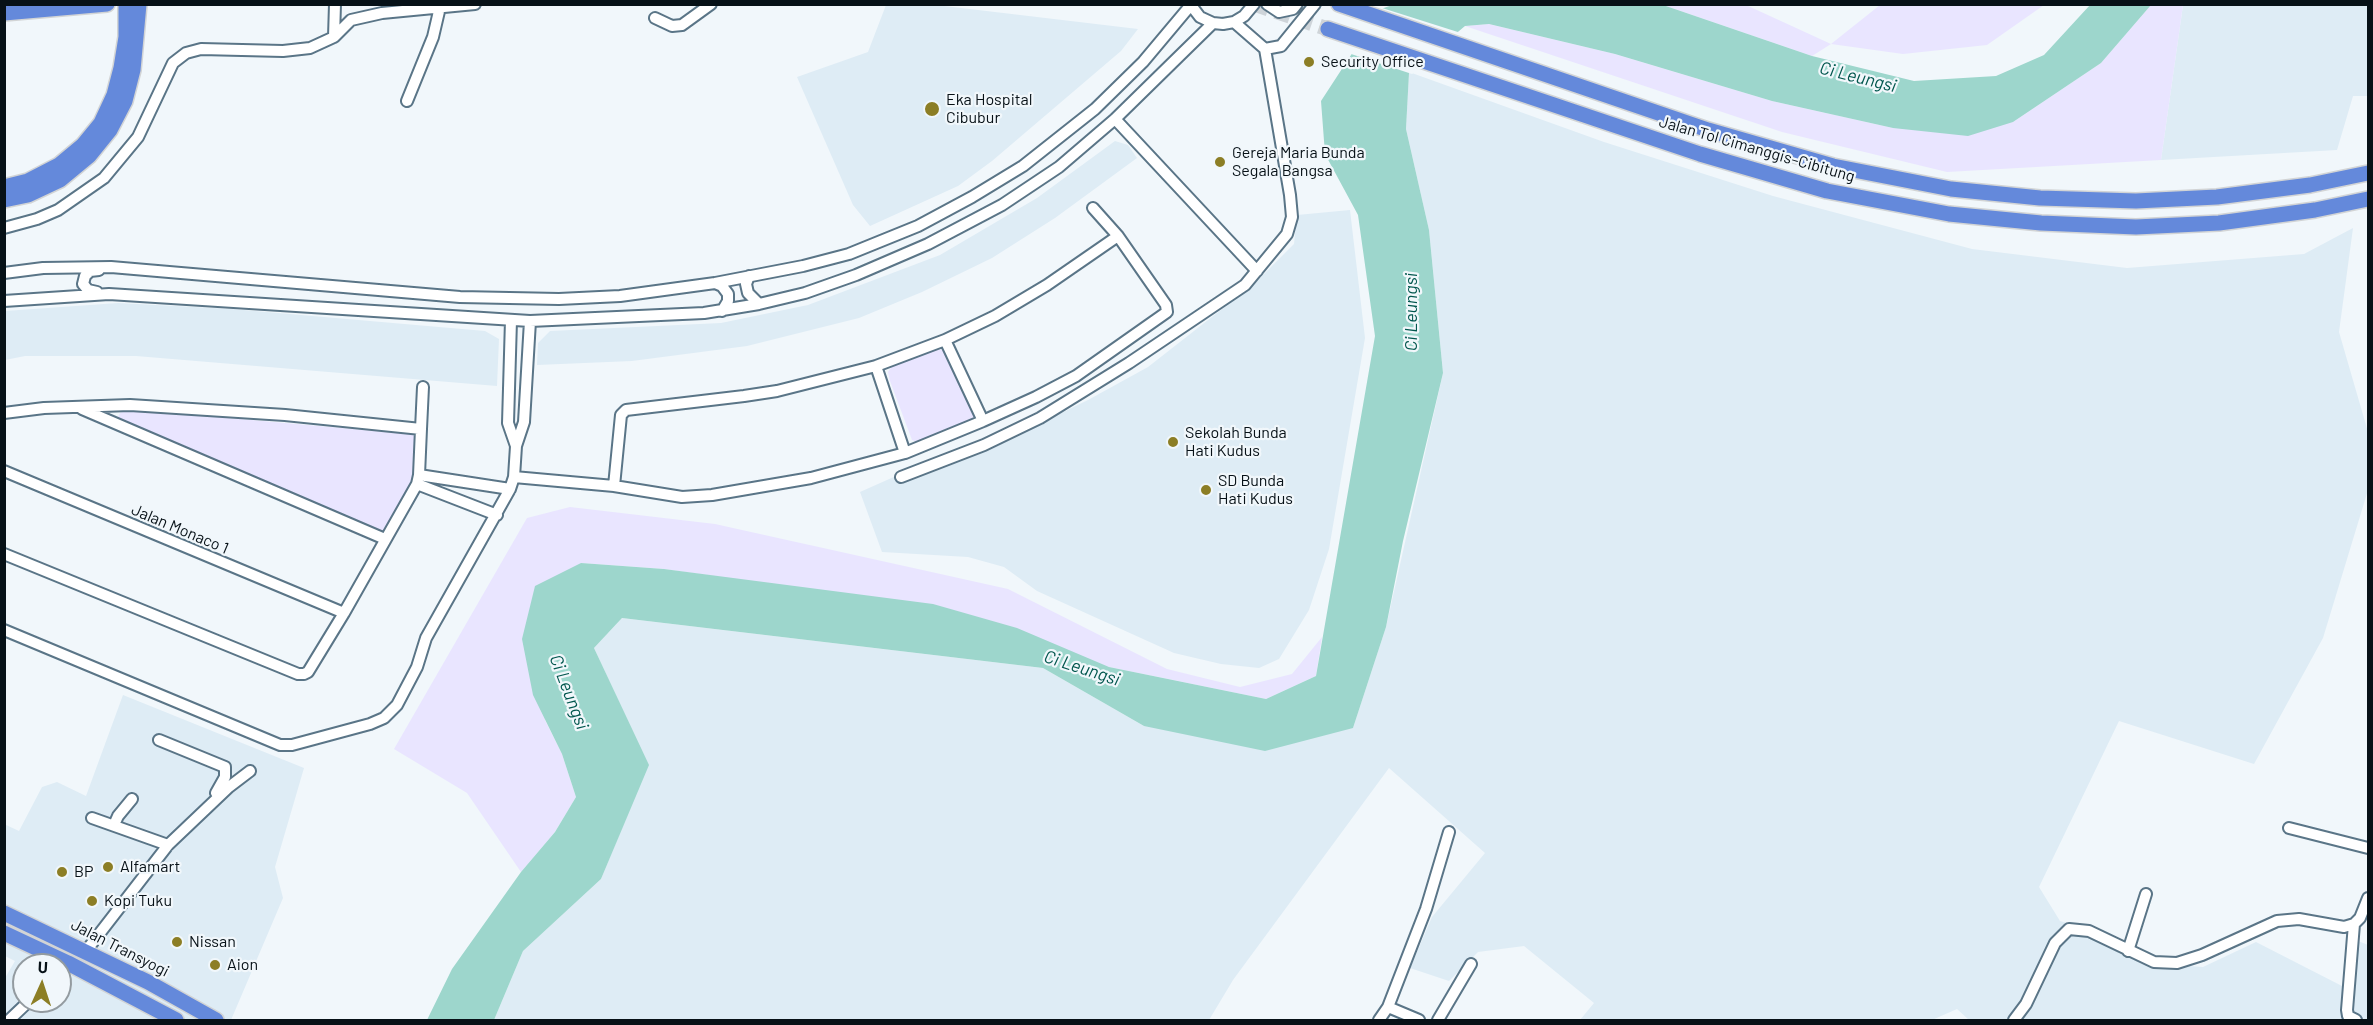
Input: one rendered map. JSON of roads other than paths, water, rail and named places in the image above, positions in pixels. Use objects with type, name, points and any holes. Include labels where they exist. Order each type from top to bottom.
[{"type":"highway","points":[[4,13],[107,4]]},
{"type":"highway","points":[[4,200],[28,195],[60,180],[89,156],[103,139],[125,101],[133,70],[126,4]]},
{"type":"highway","points":[[4,188],[28,181],[59,165],[83,145],[101,123],[114,95],[139,4]]},
{"type":"highway","name":"Jalan Tol Cimanggis–Cibitung","points":[[1339,4],[1708,130],[1821,163],[1951,189],[2040,198],[2136,201],[2217,197],[2310,185],[2368,173]]},
{"type":"highway","name":"Jalan Tol Cimanggis–Cibitung","points":[[1328,29],[1700,154],[1816,188],[1949,214],[2041,224],[2136,227],[2219,222],[2315,210],[2368,199]]},
{"type":"highway","name":"Jalan Transyogi","points":[[4,913],[148,982],[216,1020]]},
{"type":"highway","points":[[4,933],[39,953]]},
{"type":"highway","points":[[72,971],[176,1020]]},
{"type":"street","points":[[334,37],[335,4]]},
{"type":"street","points":[[4,228],[37,219],[58,210],[104,178],[138,137],[169,70],[173,63],[186,53],[201,49],[224,48],[283,51],[310,48],[334,37],[351,20],[382,12],[475,4]]},
{"type":"street","points":[[4,273],[43,268],[111,267],[460,297],[559,299],[620,296],[715,283],[802,266],[849,254],[918,226],[1023,166],[1095,109],[1143,62],[1190,5],[1200,17],[1213,23],[1234,22],[1244,16],[1254,4]]},
{"type":"street","points":[[1267,4],[1280,12],[1293,9],[1297,4]]},
{"type":"street","points":[[1265,49],[1281,46],[1315,4]]},
{"type":"street","points":[[407,100],[433,37],[440,7]]},
{"type":"street","points":[[655,18],[672,26],[682,25],[714,7]]},
{"type":"street","points":[[901,477],[984,445],[1040,418],[1139,357],[1245,285],[1287,234],[1292,217],[1265,49],[1234,22]]},
{"type":"street","points":[[111,267],[90,271],[85,276],[83,284],[88,290],[109,294],[530,321],[704,314],[759,304],[805,293],[856,275],[970,224],[1059,167],[1115,119],[1213,23]]},
{"type":"street","points":[[1115,119],[1257,271]]},
{"type":"street","points":[[514,477],[615,486],[694,497],[811,478],[905,453],[983,422],[1076,376],[1167,312],[1166,305],[1118,236],[1093,208]]},
{"type":"street","points":[[615,486],[621,415],[626,410],[718,401],[766,393],[876,366],[945,340],[994,315],[1047,285],[1118,236]]},
{"type":"street","points":[[748,276],[748,293],[759,304]]},
{"type":"street","points":[[715,283],[722,286],[728,294],[728,301],[722,311]]},
{"type":"street","points":[[4,301],[109,294]]},
{"type":"street","points":[[511,320],[508,423],[516,446]]},
{"type":"street","points":[[4,630],[280,745],[292,745],[370,724],[384,718],[397,705],[417,667],[426,638],[510,489],[514,477],[516,446],[524,422],[530,321]]},
{"type":"street","points":[[945,340],[983,422]]},
{"type":"street","points":[[876,366],[905,453]]},
{"type":"street","points":[[509,385],[526,385]]},
{"type":"street","points":[[4,554],[298,675],[308,672],[344,614],[418,480],[423,387]]},
{"type":"street","points":[[4,413],[77,406],[130,405],[210,409],[421,429]]},
{"type":"street","points":[[77,406],[385,539]]},
{"type":"street","name":"Jalan Monaco 1","points":[[4,471],[344,614]]},
{"type":"street","points":[[418,480],[510,489]]},
{"type":"street","points":[[418,480],[497,514]]},
{"type":"street","points":[[86,951],[163,843],[220,789],[225,777],[225,767],[159,740]]},
{"type":"street","points":[[163,843],[250,771]]},
{"type":"street","points":[[114,825],[132,798]]},
{"type":"street","points":[[92,818],[163,843]]},
{"type":"street","points":[[2289,828],[2368,849]]},
{"type":"street","points":[[1379,1020],[1388,1007],[1426,909],[1449,832]]},
{"type":"street","points":[[2127,951],[2146,894]]},
{"type":"street","points":[[2014,1020],[2026,1004],[2055,943],[2069,929],[2089,931],[2154,962],[2177,963],[2202,955],[2277,921],[2299,919],[2344,927],[2354,924],[2360,918],[2368,898]]},
{"type":"street","points":[[2354,924],[2347,1010],[2348,1016],[2356,1020]]},
{"type":"street","points":[[1438,1020],[1471,964]]},
{"type":"street","points":[[1388,1007],[1419,1020]]},
{"type":"water","name":"Ci Leungsi","points":[[1395,4],[1663,5],[1812,56],[1914,81],[1996,76],[2044,55],[2090,5],[2151,5],[2101,63],[2013,122],[1968,136],[1893,128],[1772,101],[1615,54],[1489,24],[1465,26],[1409,73],[1406,129],[1429,230],[1443,373],[1403,541],[1386,627],[1353,728],[1265,751],[1144,726],[1043,668],[622,618],[594,648],[649,765],[601,879],[523,951],[494,1020],[427,1020],[452,969],[521,872],[555,832],[576,797],[562,754],[533,695],[522,639],[535,586],[581,563],[664,569],[933,604],[1017,628],[1109,667],[1266,699],[1316,676],[1375,336],[1358,215],[1325,154],[1321,101],[1381,9]]},
{"type":"tunnel","points":[[1254,4],[1328,29]]},
{"type":"place","name":"Security Office","points":[[1309,62]]},
{"type":"place","name":"Eka Hospital Cibubur","points":[[932,109]]},
{"type":"place","name":"Gereja Maria Bunda Segala Bangsa","points":[[1220,162]]},
{"type":"place","name":"Sekolah Bunda Hati Kudus","points":[[1173,442]]},
{"type":"place","name":"SD Bunda Hati Kudus","points":[[1206,490]]},
{"type":"place","name":"Alfamart","points":[[108,867]]},
{"type":"place","name":"BP","points":[[62,872]]},
{"type":"place","name":"Kopi Tuku","points":[[92,901]]},
{"type":"place","name":"Nissan","points":[[177,942]]},
{"type":"place","name":"Aion","points":[[215,965]]}]
